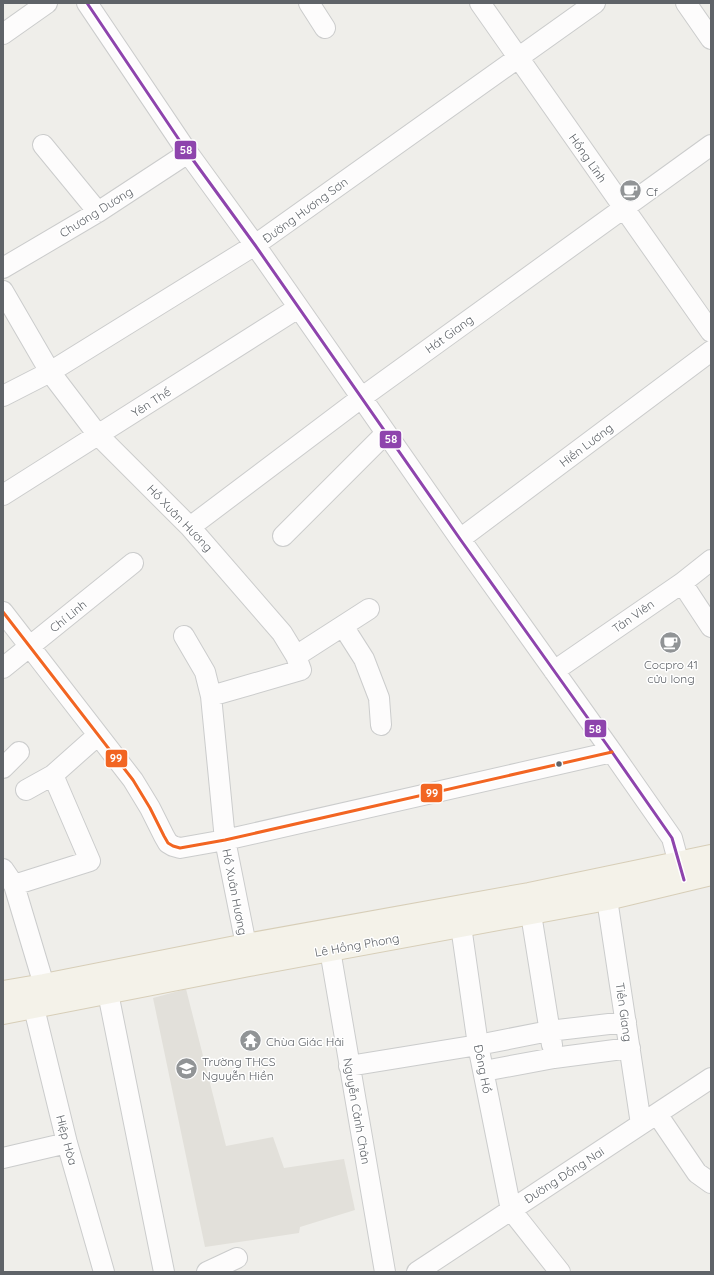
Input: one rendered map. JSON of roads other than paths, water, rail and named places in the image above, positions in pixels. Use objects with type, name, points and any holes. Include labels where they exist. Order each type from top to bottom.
[{"type":"main road","name":"Lê Hồng Phong","points":[[3,992],[247,955],[461,926],[531,914],[607,899],[682,871],[711,856]]},
{"type":"main road","name":"Lê Hồng Phong","points":[[320,945],[508,898],[682,871],[711,874]]},
{"type":"main road","name":"Lê Hồng Phong","points":[[3,1013],[108,993],[247,955]]},
{"type":"street","points":[[3,34],[47,3]]},
{"type":"street","points":[[87,3],[188,153],[255,245],[460,539],[672,838],[682,871]]},
{"type":"street","points":[[309,3],[325,28]]},
{"type":"street","name":"Hồng Lĩnh","points":[[480,3],[711,332]]},
{"type":"street","name":"Đường Hương Sơn","points":[[3,396],[50,372],[255,245],[595,3]]},
{"type":"street","points":[[686,3],[711,39]]},
{"type":"street","points":[[43,145],[98,212]]},
{"type":"street","name":"Hát Giang","points":[[190,527],[361,398],[711,145]]},
{"type":"street","name":"Chương Dương","points":[[3,268],[98,212],[188,153]]},
{"type":"street","name":"Hồ Xuân Hương","points":[[3,292],[50,372],[98,435],[190,527],[282,633],[296,656]]},
{"type":"street","name":"Yên Thế","points":[[3,495],[298,308]]},
{"type":"street","name":"Hiền Lương","points":[[460,539],[711,351]]},
{"type":"street","points":[[283,536],[386,433]]},
{"type":"street","name":"Tản Viên","points":[[554,671],[682,582],[711,560]]},
{"type":"street","name":"Chí Linh","points":[[3,668],[133,563]]},
{"type":"street","points":[[682,582],[711,627]]},
{"type":"street","points":[[210,696],[300,670],[296,656],[369,609]]},
{"type":"street","points":[[3,612],[142,793],[168,842],[173,846],[180,848],[225,840],[612,752]]},
{"type":"street","points":[[342,626],[364,659],[379,698],[381,725]]},
{"type":"street","name":"Hồ Xuân Hương","points":[[184,636],[205,672],[210,696],[225,840],[247,955]]},
{"type":"street","points":[[26,790],[53,775],[98,735]]},
{"type":"street","points":[[3,768],[19,752]]},
{"type":"street","points":[[44,985],[8,877],[90,861],[53,775]]},
{"type":"street","name":"Tiền Giang","points":[[607,899],[630,1048],[649,1119]]},
{"type":"street","points":[[531,914],[554,1058]]},
{"type":"street","name":"Đông Hồ","points":[[461,926],[478,1045],[511,1210]]},
{"type":"street","name":"Nguyễn Cảnh Chân","points":[[320,945],[350,1066],[385,1272]]},
{"type":"street","points":[[108,993],[164,1272]]},
{"type":"street","name":"Hiệp Hòa","points":[[34,1008],[67,1143],[104,1272]]},
{"type":"street","points":[[350,1066],[549,1032],[626,1022]]},
{"type":"street","points":[[484,1070],[554,1058],[630,1048]]},
{"type":"street","name":"Đường Đồng Nai","points":[[417,1272],[711,1078]]},
{"type":"street","points":[[649,1119],[697,1173],[711,1183]]},
{"type":"street","points":[[3,1158],[67,1143]]},
{"type":"street","points":[[511,1210],[560,1272]]},
{"type":"street","points":[[207,1272],[237,1258]]},
{"type":"place","name":"Cf","points":[[630,191]]},
{"type":"place","name":"Cocpro 41 cửu long","points":[[671,643]]},
{"type":"place","name":"Chùa Giác Hải","points":[[250,1041]]},
{"type":"place","name":"Trường THCS Nguyễn Hiền","points":[[187,1068]]}]
